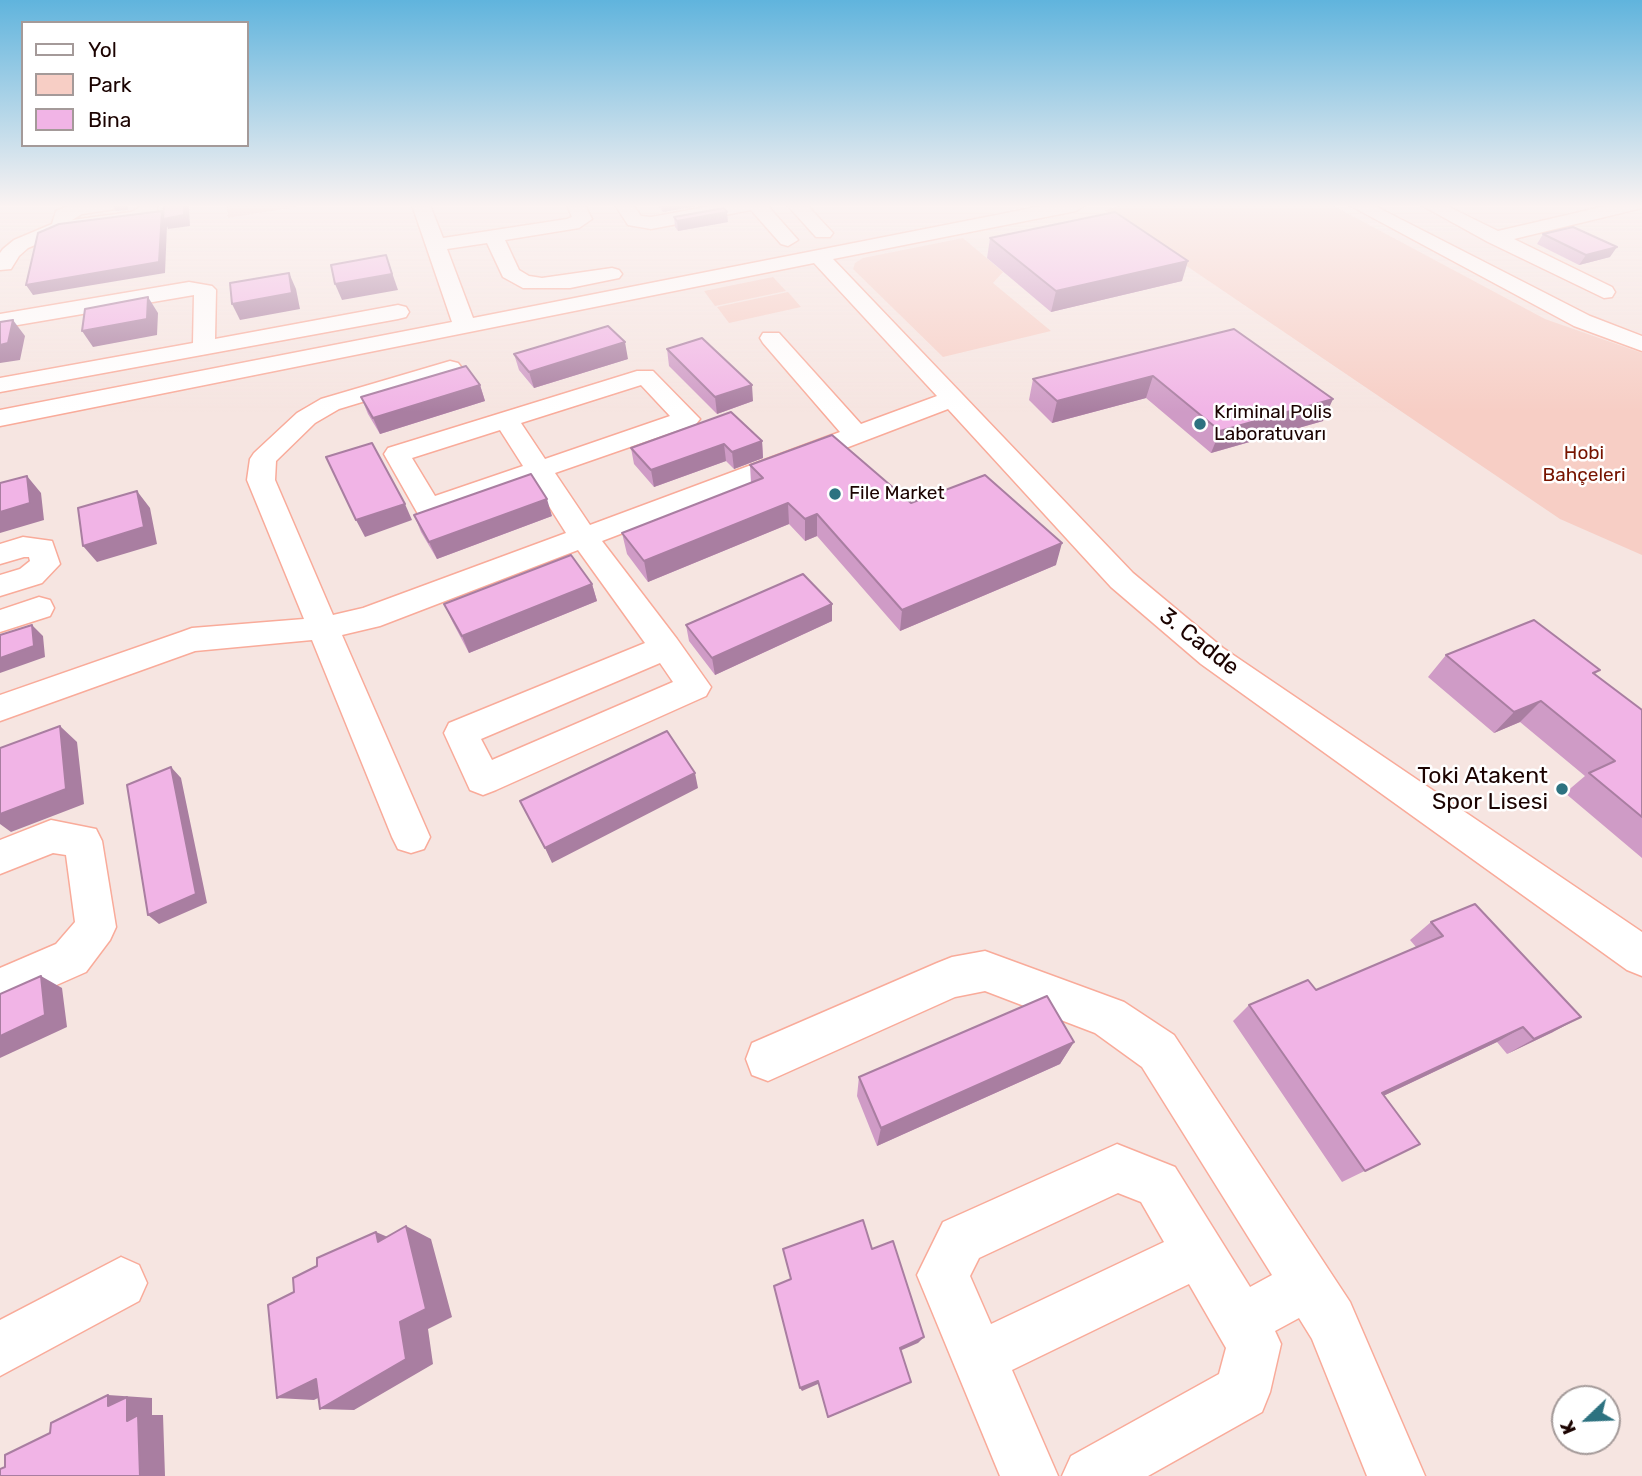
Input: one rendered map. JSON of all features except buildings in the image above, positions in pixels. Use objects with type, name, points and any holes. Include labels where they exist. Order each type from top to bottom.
[{"type":"street","points":[[446,274],[466,327]]},
{"type":"street","points":[[512,274],[523,282],[542,284],[612,274]]},
{"type":"street","points":[[0,418],[466,327],[686,274]]},
{"type":"street","name":"3. Cadde","points":[[854,274],[955,398],[1122,580],[1212,656],[1642,956]]},
{"type":"street","points":[[1492,274],[1582,320],[1635,340]]},
{"type":"street","points":[[1567,274],[1604,292]]},
{"type":"street","points":[[0,321],[189,288],[205,290],[204,347]]},
{"type":"street","points":[[0,385],[398,312]]},
{"type":"street","points":[[771,338],[858,435]]},
{"type":"street","points":[[411,837],[261,480],[262,459],[306,418],[330,404],[450,368]]},
{"type":"street","points":[[645,376],[687,419],[539,470],[428,508],[397,454],[645,376]]},
{"type":"street","points":[[0,708],[192,640],[324,628],[369,618],[955,398]]},
{"type":"street","points":[[506,420],[584,538],[666,647],[694,687],[483,780],[461,733],[666,647]]},
{"type":"street","points":[[0,554],[23,547],[42,548],[45,564],[31,576],[0,586]]},
{"type":"street","points":[[0,621],[39,608]]},
{"type":"street","points":[[0,857],[51,836],[83,841],[96,926],[71,958],[0,988],[0,981]]},
{"type":"street","points":[[768,1059],[952,976],[985,971],[1109,1017],[1158,1051],[1331,1321],[1396,1476]]},
{"type":"street","points":[[1030,1476],[943,1275],[961,1240],[1117,1168],[1158,1184],[1254,1344],[1242,1392],[1091,1476]]},
{"type":"street","points":[[978,1358],[1199,1252]]},
{"type":"street","points":[[0,1349],[121,1283]]},
{"type":"street","points":[[1240,1321],[1307,1285]]},
{"type":"green space","points":[[858,274],[1001,274],[993,283],[1051,331],[943,357]]},
{"type":"green space","name":"Hobi Bahçeleri","points":[[1198,274],[1461,274],[1545,319],[1642,353],[1642,555],[1560,519]]},
{"type":"green space","points":[[773,277],[786,291],[715,306],[704,291]]},
{"type":"green space","points":[[788,292],[801,307],[729,323],[717,307]]},
{"type":"place","name":"Kriminal Polis Laboratuvarı","points":[[1200,424]]},
{"type":"place","name":"File Market","points":[[835,494]]},
{"type":"place","name":"Toki Atakent Spor Lisesi","points":[[1562,789]]}]
